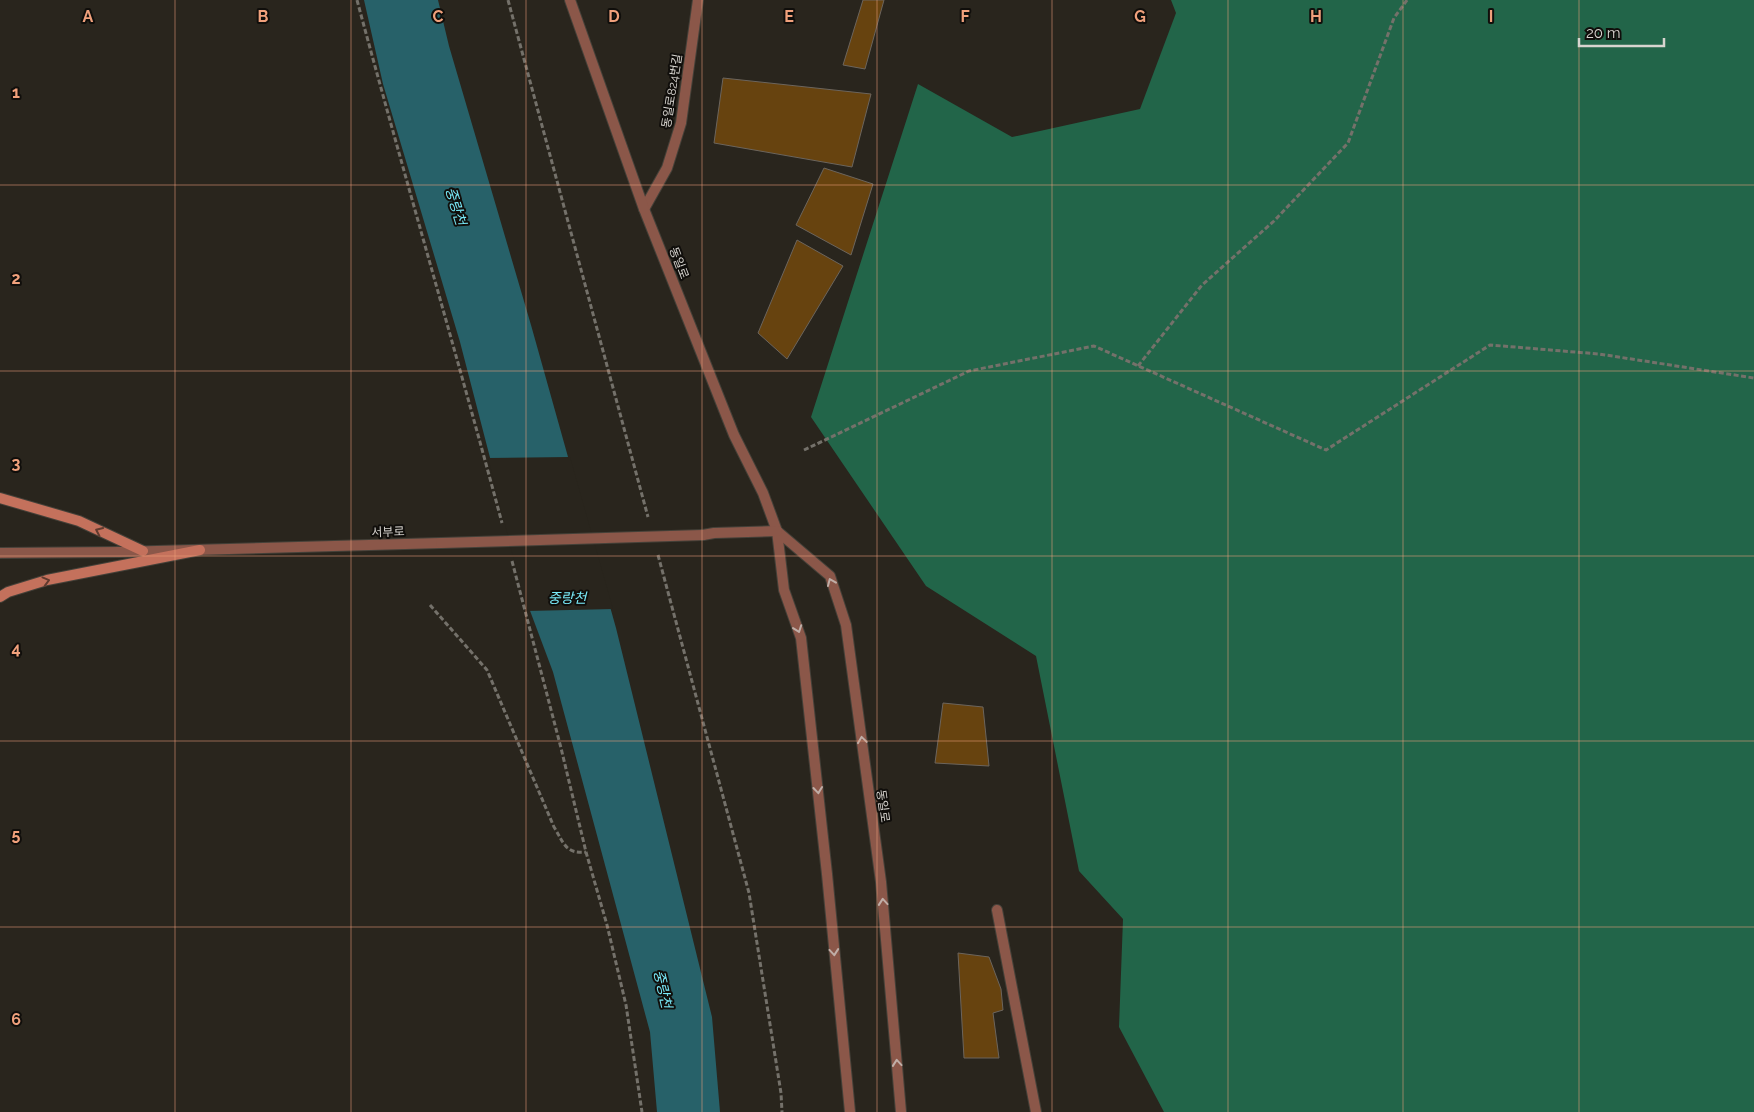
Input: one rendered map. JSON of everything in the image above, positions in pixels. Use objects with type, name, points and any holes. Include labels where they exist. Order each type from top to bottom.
[{"type":"main road","points":[[0,498],[79,521],[144,551]]},
{"type":"main road","points":[[0,597],[8,592],[47,580],[200,550]]},
{"type":"street","name":"동일로","points":[[570,0],[644,209],[734,435],[764,493],[777,531],[784,590],[801,638],[827,874],[850,1112]]},
{"type":"street","name":"동일로824번길","points":[[644,209],[667,168],[681,123],[698,0]]},
{"type":"street","name":"동일로","points":[[777,531],[830,576],[846,625],[882,882],[901,1112]]},
{"type":"street","name":"서부로","points":[[0,553],[200,550],[703,535],[777,531]]},
{"type":"street","points":[[997,910],[1036,1112]]},
{"type":"path","points":[[1138,366],[1202,285],[1274,221],[1348,143],[1394,18],[1407,0]]},
{"type":"path","points":[[804,450],[969,371],[1094,346],[1326,450],[1490,345],[1599,354],[1754,378]]},
{"type":"path","points":[[430,605],[487,670],[554,827],[565,845],[570,851],[586,852]]},
{"type":"green space","points":[[1171,0],[1754,0],[1754,1112],[1164,1112],[1119,1027],[1123,919],[1079,871],[1036,656],[926,586],[811,417],[918,84],[1012,137],[1140,109],[1176,13]]},
{"type":"water","name":"중랑천","points":[[364,0],[438,0],[449,46],[531,325],[616,628],[712,1017],[720,1112],[657,1112],[650,1032],[553,672],[529,608],[460,342],[383,84]]},
{"type":"pier","points":[[570,457],[613,609],[527,611],[488,458]]},
{"type":"building","points":[[863,0],[884,0],[865,69],[843,65]]},
{"type":"building","points":[[723,78],[871,94],[852,167],[714,143]]},
{"type":"building","points":[[824,168],[873,184],[851,255],[796,225]]},
{"type":"building","points":[[797,240],[843,266],[787,359],[758,333]]},
{"type":"building","points":[[943,703],[983,707],[989,766],[935,763]]},
{"type":"building","points":[[958,953],[989,957],[1001,989],[1003,1010],[993,1013],[999,1058],[964,1058]]}]
